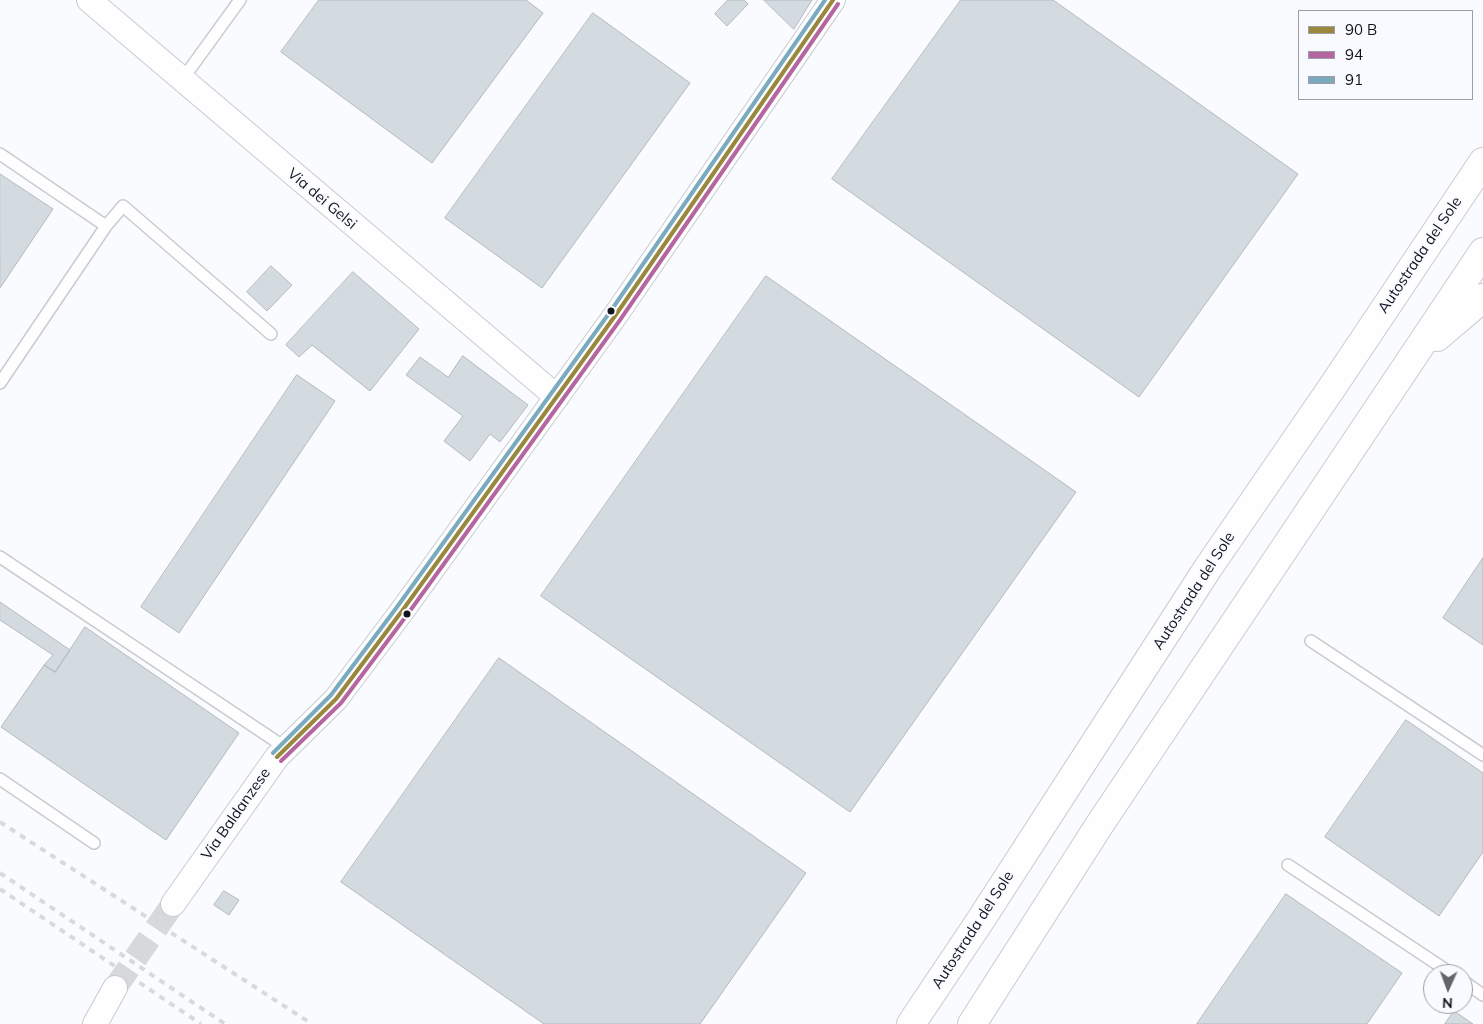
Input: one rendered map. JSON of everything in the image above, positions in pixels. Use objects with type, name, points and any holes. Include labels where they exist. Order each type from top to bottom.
[{"type":"highway","name":"Autostrada del Sole","points":[[911,1024],[980,921],[1208,568],[1483,162]]},
{"type":"highway","points":[[972,1024],[1100,824],[1483,252]]},
{"type":"highway","points":[[1413,358],[1483,298]]},
{"type":"street","name":"Via dei Gelsi","points":[[88,0],[557,397]]},
{"type":"street","name":"Via Baldanzese","points":[[173,904],[272,765],[286,748],[336,699],[557,397],[833,0]]},
{"type":"street","points":[[95,1024],[115,988]]},
{"type":"lane","points":[[182,80],[240,0]]},
{"type":"lane","points":[[0,154],[106,226]]},
{"type":"lane","points":[[0,382],[106,226],[123,206],[272,334]]},
{"type":"lane","points":[[0,557],[286,748]]},
{"type":"lane","points":[[1311,642],[1483,755]]},
{"type":"lane","points":[[0,780],[94,843]]},
{"type":"lane","points":[[1288,865],[1437,964]]},
{"type":"building","points":[[319,0],[526,0],[543,13],[432,163],[281,52]]},
{"type":"building","points":[[728,0],[744,0],[748,4],[727,26],[715,14]]},
{"type":"building","points":[[764,0],[812,0],[794,29]]},
{"type":"building","points":[[961,0],[1053,0],[1298,174],[1139,397],[832,179]]},
{"type":"building","points":[[593,13],[690,83],[542,288],[445,218]]},
{"type":"building","points":[[0,174],[53,209],[0,288]]},
{"type":"building","points":[[271,266],[292,285],[267,311],[247,292]]},
{"type":"building","points":[[353,272],[419,329],[370,391],[312,345],[299,357],[286,345]]},
{"type":"building","points":[[766,276],[1076,492],[850,812],[541,596]]},
{"type":"building","points":[[463,356],[528,405],[500,442],[490,434],[470,461],[444,441],[463,416],[406,375],[420,357],[448,377]]},
{"type":"building","points":[[297,375],[335,401],[179,633],[141,607]]},
{"type":"building","points":[[1483,558],[1483,645],[1443,618]]},
{"type":"building","points":[[0,602],[70,650],[55,672],[44,665],[53,655],[0,620]]},
{"type":"building","points":[[85,627],[239,733],[166,840],[1,727],[44,665],[55,672]]},
{"type":"building","points":[[499,658],[806,873],[700,1024],[544,1024],[341,882]]},
{"type":"building","points":[[1406,720],[1483,773],[1483,852],[1439,916],[1325,837]]},
{"type":"building","points":[[224,891],[239,900],[229,915],[214,905]]},
{"type":"building","points":[[1286,894],[1402,973],[1367,1024],[1197,1024]]},
{"type":"building","points":[[1452,1014],[1458,1014],[1473,1024],[1445,1024]]},
{"type":"tunnel","points":[[115,988],[173,904]]},
{"type":"railway","points":[[0,822],[312,1024]]},
{"type":"railway","points":[[0,873],[225,1024]]},
{"type":"railway","points":[[0,889],[201,1024]]},
{"type":"transit line","name":"91","points":[[273,753],[331,695],[397,607],[610,312],[825,0]]},
{"type":"transit line","points":[[277,757],[336,699],[402,611],[615,316],[833,0]]},
{"type":"transit line","name":"94","points":[[281,761],[341,703],[407,615],[620,320],[838,4]]}]
